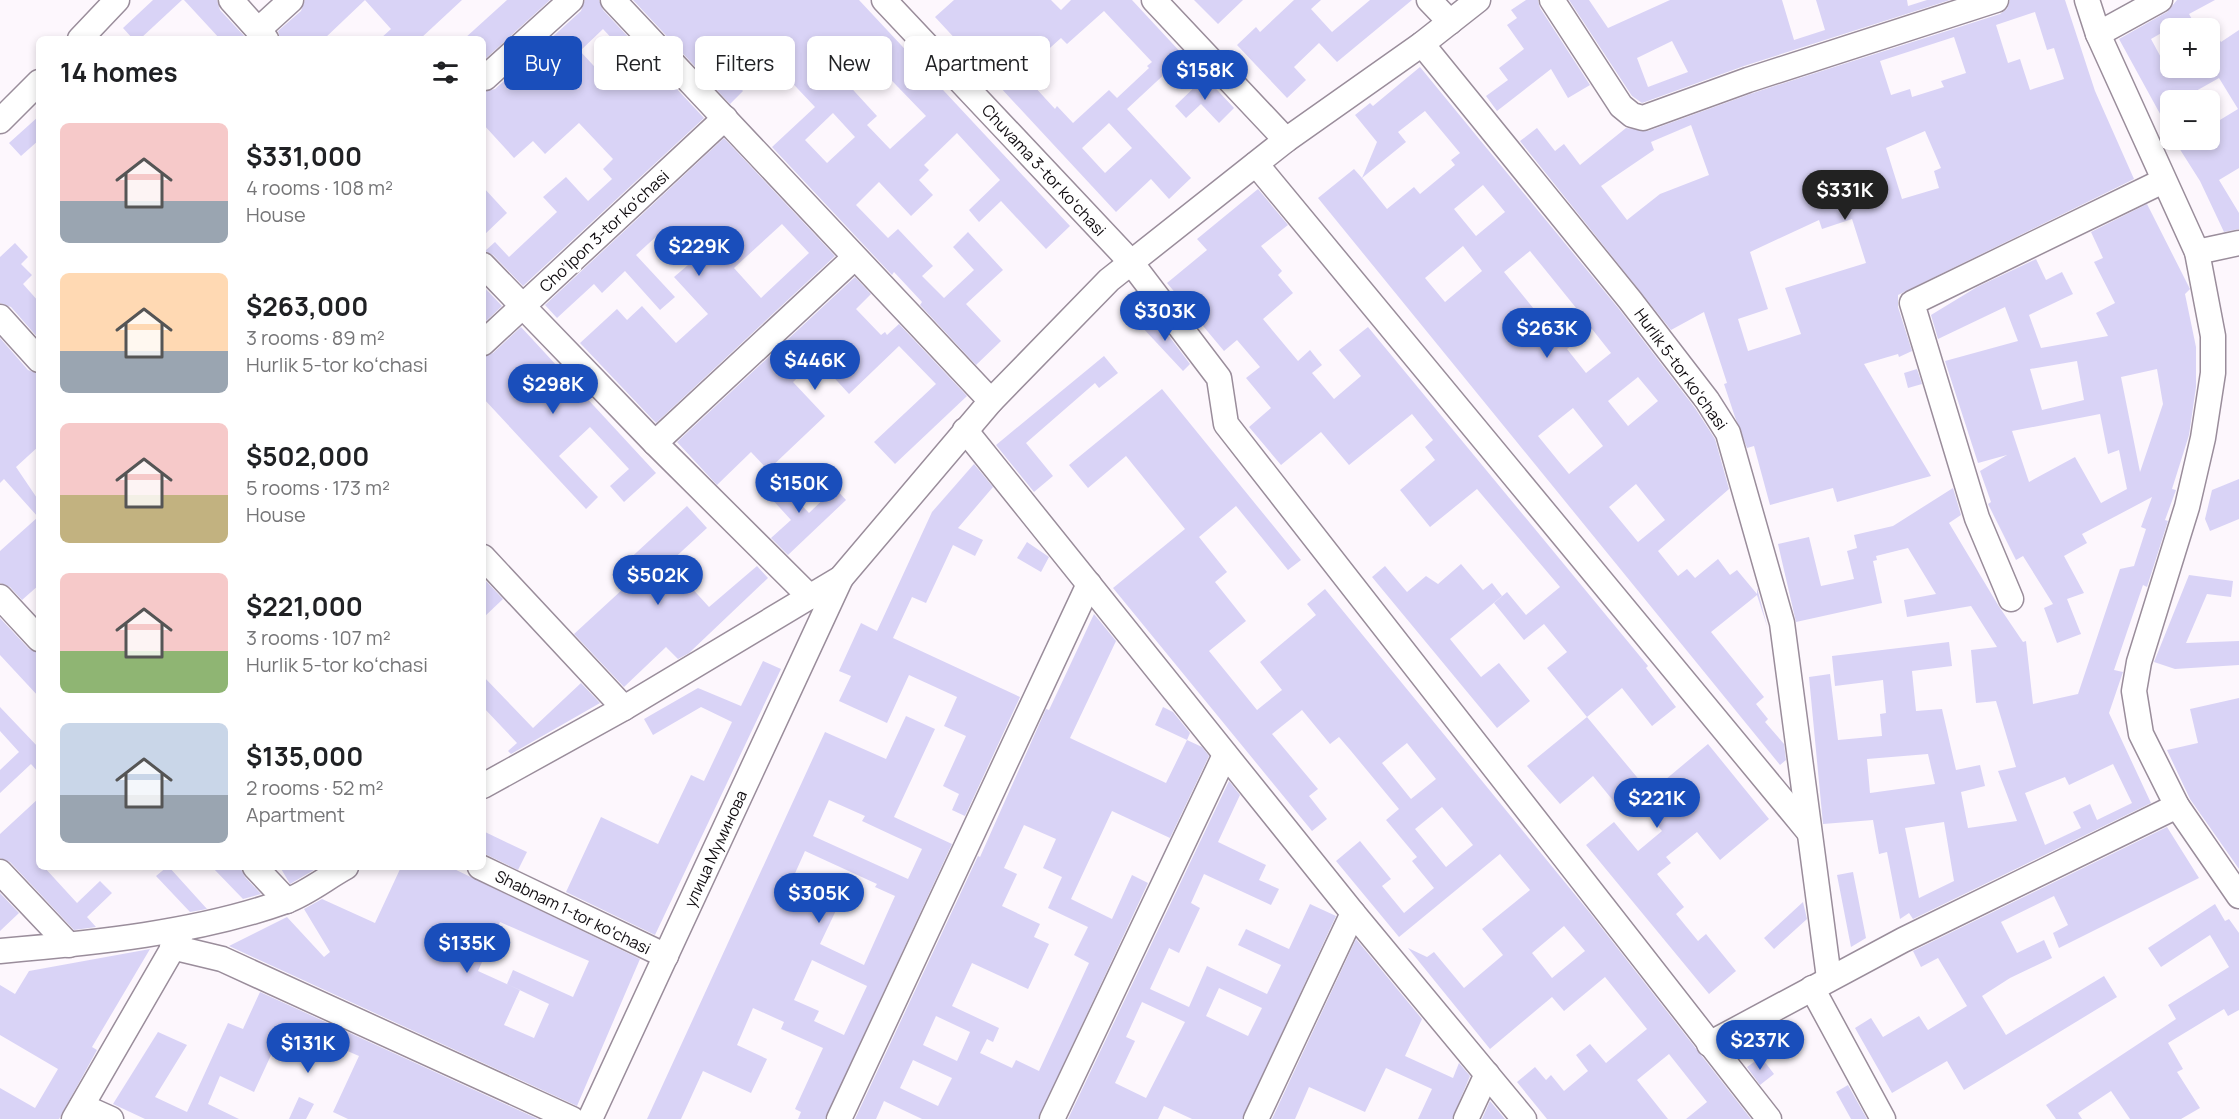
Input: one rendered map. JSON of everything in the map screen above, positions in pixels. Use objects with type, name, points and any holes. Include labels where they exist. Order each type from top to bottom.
[{"type":"street","points":[[83,36],[117,0]]},
{"type":"street","points":[[231,0],[262,35],[291,0]]},
{"type":"street","points":[[486,77],[571,0]]},
{"type":"street","points":[[613,0],[726,118],[854,258],[991,400]]},
{"type":"street","name":"Chuvama 3-tor koʻchasi","points":[[884,0],[1130,261],[1219,378],[1226,424],[1769,1119]]},
{"type":"street","points":[[1154,0],[1286,140]]},
{"type":"street","points":[[1429,0],[1450,22]]},
{"type":"street","points":[[486,784],[624,708],[841,578],[991,400],[1130,261],[1286,140],[1422,44],[1478,0]]},
{"type":"street","points":[[1552,0],[1621,106],[1632,115],[1643,118],[1748,80],[1996,0]]},
{"type":"street","points":[[2087,0],[2098,34],[2197,252],[2213,336],[2213,373],[2203,438],[2187,507],[2139,662],[2134,691],[2141,734],[2177,806],[2239,896]]},
{"type":"street","points":[[2098,34],[2160,0]]},
{"type":"street","name":"Hurlik 5-tor koʻchasi","points":[[1422,44],[1630,300],[1707,400],[1728,433],[1782,623],[1809,832],[1820,983]]},
{"type":"street","points":[[0,121],[36,85]]},
{"type":"street","name":"Cho‘lpon 3-tor koʻchasi","points":[[486,340],[726,118]]},
{"type":"street","points":[[1256,164],[1809,832]]},
{"type":"street","points":[[2011,599],[1977,518],[1912,303],[2163,181]]},
{"type":"street","points":[[2197,252],[2239,243]]},
{"type":"street","points":[[655,443],[854,258]]},
{"type":"street","points":[[486,268],[655,443],[810,597]]},
{"type":"street","points":[[0,317],[36,357]]},
{"type":"street","points":[[965,430],[1353,913],[1524,1119]]},
{"type":"street","points":[[486,560],[624,708]]},
{"type":"street","name":"улица Муминова","points":[[590,1119],[841,578]]},
{"type":"street","points":[[839,1119],[1089,584]]},
{"type":"street","points":[[0,597],[36,636]]},
{"type":"street","points":[[1052,1119],[1225,754]]},
{"type":"street","points":[[1709,1044],[1820,983],[2177,806]]},
{"type":"street","points":[[258,870],[287,901]]},
{"type":"street","points":[[0,951],[69,945],[186,928],[287,901],[341,870]]},
{"type":"street","name":"Shabnam 1-tor koʻchasi","points":[[486,870],[666,956]]},
{"type":"street","points":[[0,872],[69,945]]},
{"type":"street","points":[[1256,1119],[1353,913]]},
{"type":"street","points":[[111,1119],[78,1112],[172,947],[186,928]]},
{"type":"street","points":[[172,947],[222,958],[572,1119]]},
{"type":"street","points":[[1820,983],[1883,1119]]},
{"type":"street","points":[[1466,1119],[1487,1074]]},
{"type":"building","points":[[153,0],[182,0],[143,36],[130,36],[123,28]]},
{"type":"building","points":[[184,0],[217,0],[220,10],[244,36],[217,36]]},
{"type":"building","points":[[305,0],[365,0],[327,36],[279,36],[278,31],[301,11]]},
{"type":"building","points":[[365,0],[462,0],[423,36],[383,36],[391,29]]},
{"type":"building","points":[[507,0],[550,0],[510,36],[504,36],[504,42],[486,58],[486,36],[467,36]]},
{"type":"building","points":[[585,0],[599,0],[603,10],[627,36],[609,36],[603,29],[582,49],[582,36],[553,36],[581,11]]},
{"type":"building","points":[[633,0],[859,0],[904,48],[904,90],[943,90],[1070,226],[1046,249],[1001,201],[979,222],[969,210],[1000,180],[957,133],[924,165],[929,170],[919,180],[933,195],[911,216],[879,182],[856,205],[888,238],[898,229],[933,266],[922,276],[944,298],[974,270],[953,247],[968,232],[1003,270],[966,304],[1001,341],[976,365],[920,305],[922,302],[894,272],[892,275],[772,147],[815,107],[795,86],[795,36],[695,36],[695,66],[683,54],[683,36],[667,36]],"holes":[[[807,36],[892,36],[892,81],[926,116],[890,149],[867,125],[877,116],[853,90],[807,90]],[[833,113],[855,137],[827,163],[805,140]]]},
{"type":"building","points":[[954,0],[1051,0],[1061,10],[1071,0],[1132,0],[1184,56],[1127,109],[1191,178],[1169,199],[1151,179],[1116,212],[1003,90],[1038,90],[1055,109],[1057,106],[1073,123],[1109,90],[1117,98],[1149,68],[1147,66],[1152,62],[1104,11],[1067,44],[1061,38],[1050,48],[1050,36],[953,36],[935,17]],"holes":[[[1109,123],[1132,148],[1105,173],[1082,148]]]},
{"type":"building","points":[[1194,0],[1243,0],[1218,24]]},
{"type":"building","points":[[1294,0],[1321,0],[1311,9],[1332,32],[1370,0],[1412,0],[1337,62],[1319,43],[1294,67],[1306,80],[1287,98],[1237,45],[1256,27],[1260,32]]},
{"type":"building","points":[[1526,0],[1538,0],[1540,8],[1590,85],[1568,98],[1551,69],[1497,111],[1486,96],[1508,80],[1499,68],[1524,49],[1507,25],[1517,18],[1511,10]]},
{"type":"building","points":[[1569,0],[1589,0],[1608,28],[1670,0],[1782,0],[1794,40],[1825,30],[1816,0],[1907,0],[1908,6],[1927,0],[1950,0],[1744,66],[1642,103],[1632,96]],"holes":[[[1672,41],[1688,72],[1648,87],[1637,58]]]},
{"type":"building","points":[[2010,0],[2065,0],[2095,91],[2134,179],[1898,295],[1898,307],[1912,351],[1899,357],[1898,354],[1864,364],[1931,476],[1837,502],[1833,488],[1770,505],[1754,446],[1747,448],[1735,417],[1724,384],[1727,383],[1704,312],[1671,330],[1520,141],[1537,128],[1555,151],[1564,144],[1580,165],[1626,128],[1648,131],[1753,93],[2000,14],[2007,9]],"holes":[[[2035,12],[2047,50],[2054,48],[2064,79],[2030,90],[2020,59],[2008,63],[1996,25]],[[1954,37],[1966,73],[1941,81],[1944,87],[1912,97],[1910,89],[1891,95],[1880,61]],[[1691,125],[1709,175],[1660,194],[1627,220],[1601,186],[1654,150],[1651,142]],[[1925,131],[1941,168],[1934,171],[1939,188],[1902,199],[1886,148]],[[1852,219],[1866,263],[1785,288],[1801,334],[1748,351],[1738,319],[1768,309],[1750,252],[1819,220],[1822,229]]]},
{"type":"building","points":[[2177,0],[2215,0],[2189,14],[2191,18],[2160,18],[2160,34],[2151,39],[2160,56],[2160,78],[2219,78],[2198,90],[2160,90],[2160,114],[2119,39],[2167,12]]},
{"type":"building","points":[[2239,30],[2239,168],[2219,180],[2239,213],[2239,229],[2224,232],[2200,181],[2180,150],[2220,150],[2220,120],[2238,109],[2219,78],[2220,40],[2221,42]]},
{"type":"building","points":[[582,53],[594,66],[594,90],[678,90],[704,118],[523,286],[486,250],[495,242],[509,257],[557,212],[543,197],[566,177],[588,201],[612,179],[603,169],[613,159],[579,123],[545,154],[533,141],[514,158],[486,127],[486,91],[495,89],[504,81],[504,90],[582,90]]},
{"type":"building","points":[[1420,67],[1619,309],[1695,408],[1715,439],[1729,489],[1658,551],[1678,576],[1687,569],[1695,578],[1718,559],[1730,575],[1737,570],[1757,594],[1757,588],[1768,629],[1757,595],[1711,632],[1764,697],[1756,704],[1768,719],[1765,722],[1784,744],[1786,760],[1780,765],[1318,198],[1354,169],[1362,178],[1377,142],[1355,115],[1370,103],[1373,106]],"holes":[[[1425,111],[1460,153],[1451,160],[1455,165],[1420,194],[1414,187],[1387,209],[1362,178],[1406,142],[1398,132]],[[1483,185],[1505,212],[1476,236],[1454,209]],[[1463,246],[1482,271],[1445,302],[1425,278]],[[1530,251],[1581,314],[1555,335],[1504,272]],[[1592,329],[1611,353],[1586,373],[1567,349]],[[1638,377],[1658,401],[1628,426],[1608,401]],[[1573,408],[1603,446],[1569,474],[1538,436]],[[1636,484],[1665,520],[1638,542],[1609,507]]]},
{"type":"building","points":[[1205,77],[1234,108],[1219,123],[1201,104],[1186,118],[1175,106]]},
{"type":"building","points":[[717,90],[742,90],[730,104]]},
{"type":"building","points":[[36,119],[36,143],[21,156],[9,143]]},
{"type":"building","points":[[724,138],[835,256],[656,423],[580,343],[617,309],[627,320],[642,306],[676,343],[708,314],[674,277],[688,265],[659,234],[636,255],[675,297],[660,310],[625,271],[602,293],[594,284],[557,318],[545,305]],"holes":[[[782,224],[809,253],[761,298],[734,268]]]},
{"type":"building","points":[[1258,189],[1288,225],[1261,246],[1282,271],[1278,275],[1293,293],[1263,319],[1298,361],[1310,350],[1322,365],[1312,373],[1334,399],[1361,376],[1339,350],[1368,327],[1648,666],[1646,668],[1676,707],[1652,726],[1622,688],[1587,717],[1547,668],[1567,652],[1544,624],[1524,640],[1494,603],[1507,592],[1526,615],[1560,587],[1477,489],[1430,527],[1400,490],[1435,460],[1425,447],[1433,440],[1412,414],[1349,465],[1321,432],[1281,465],[1249,427],[1271,408],[1246,378],[1260,367],[1237,340],[1224,351],[1167,283],[1207,250],[1197,239]]},
{"type":"building","points":[[486,190],[507,213],[486,233]]},
{"type":"building","points":[[2147,204],[2190,289],[2185,294],[2196,347],[2196,387],[2189,435],[2172,489],[2176,490],[2165,520],[2168,521],[2147,587],[2143,585],[2114,670],[2123,672],[2109,713],[2151,803],[1913,919],[1909,913],[1900,919],[1887,852],[1879,854],[1873,820],[1823,824],[1809,677],[1830,674],[1838,740],[1882,736],[1880,714],[1886,713],[1883,680],[1835,686],[1832,656],[1949,642],[1952,666],[1912,671],[1916,711],[1942,709],[1956,770],[1980,765],[1985,786],[1961,792],[1968,828],[2017,821],[1998,771],[2016,767],[1996,701],[1976,703],[1971,650],[1997,647],[1971,606],[1907,617],[1904,600],[1936,594],[1908,548],[1876,556],[1877,560],[1873,561],[1882,603],[1796,622],[1778,544],[1809,537],[1821,586],[1854,579],[1847,551],[1857,548],[1854,535],[1893,526],[1953,488],[1961,515],[1949,523],[1998,605],[2023,642],[2026,641],[2033,704],[2078,694],[2120,569],[2134,566],[2146,529],[2141,527],[2152,497],[2082,534],[2087,543],[2064,556],[2084,593],[2067,599],[2081,634],[2057,643],[2044,608],[2053,604],[2023,556],[2016,560],[1988,504],[1991,502],[1980,471],[2007,455],[1978,463],[1945,361],[2018,341],[2005,307],[1938,339],[1931,315],[1977,287],[2036,259],[2046,280],[2062,272],[2073,294],[2029,315],[2041,348],[2108,336],[2096,313],[2115,303],[2094,262],[2103,258],[2091,232]],"holes":[[[2077,361],[2084,400],[2042,410],[2030,369]],[[2157,369],[2163,404],[2140,472],[2121,377]],[[2100,414],[2108,454],[2119,450],[2127,489],[2101,503],[2075,457],[2029,482],[2012,431]],[[1928,754],[1935,784],[1870,793],[1867,759]],[[2113,764],[2132,803],[2097,820],[2090,804],[2073,812],[2081,828],[2045,845],[2025,793],[2065,777],[2069,785]],[[1944,822],[1954,881],[1919,898],[1905,828]]]},
{"type":"building","points":[[15,243],[28,257],[21,264],[32,275],[23,284],[36,299],[36,336],[11,307],[0,303],[0,257]]},
{"type":"building","points":[[855,277],[871,294],[856,309],[881,335],[885,332],[887,335],[899,324],[967,396],[895,464],[874,442],[936,384],[899,346],[849,394],[817,359],[793,382],[825,416],[768,470],[751,452],[717,485],[677,442]]},
{"type":"building","points":[[486,289],[502,306],[486,321]]},
{"type":"building","points":[[1153,315],[1190,364],[1183,371],[1141,326]]},
{"type":"building","points":[[521,327],[656,473],[624,502],[610,486],[629,469],[590,427],[559,456],[598,497],[586,509],[486,401],[486,356],[493,353]]},
{"type":"building","points":[[0,338],[28,370],[36,373],[36,449],[16,467],[36,497],[36,515],[4,479],[0,483]]},
{"type":"building","points":[[1104,356],[1118,373],[1099,388],[1095,383],[1026,443],[1053,476],[1034,492],[996,445]]},
{"type":"building","points":[[1917,369],[1922,384],[1908,388],[1904,373]]},
{"type":"building","points":[[1162,389],[1301,560],[1288,570],[1236,506],[1199,537],[1227,572],[1215,582],[1246,621],[1209,651],[1257,710],[1282,690],[1260,662],[1316,615],[1307,604],[1325,589],[1590,913],[1751,1119],[1686,1119],[1707,1102],[1669,1054],[1637,1080],[1668,1119],[1547,1119],[1517,1082],[1535,1067],[1546,1080],[1551,1075],[1564,1091],[1588,1071],[1576,1055],[1590,1044],[1606,1063],[1647,1029],[1605,977],[1564,1011],[1552,997],[1490,1049],[1408,948],[1427,957],[1434,952],[1464,988],[1503,955],[1482,929],[1530,890],[1500,854],[1399,937],[1336,861],[1360,841],[1391,879],[1382,886],[1404,913],[1434,888],[1412,861],[1417,857],[1386,820],[1399,809],[1339,737],[1330,744],[1302,710],[1272,734],[1318,789],[1309,796],[1327,819],[1312,831],[1113,588],[1185,529],[1126,456],[1088,488],[1069,465]],"holes":[[[1407,743],[1436,779],[1411,799],[1382,763]],[[1442,807],[1473,845],[1446,867],[1415,829]],[[1564,926],[1585,951],[1552,978],[1532,953]]]},
{"type":"building","points":[[974,464],[993,487],[958,528],[983,540],[975,556],[953,545],[926,603],[912,597],[893,638],[1020,697],[965,816],[952,810],[959,794],[943,786],[966,736],[944,726],[957,697],[909,675],[887,723],[839,701],[851,676],[839,671],[861,623],[877,631],[932,512]]},
{"type":"building","points":[[773,475],[809,513],[835,488],[846,500],[788,555],[771,538],[791,520],[760,486]]},
{"type":"building","points":[[2239,479],[2239,519],[2210,531],[2205,519],[2212,490]]},
{"type":"building","points":[[687,506],[707,528],[669,563],[709,607],[757,566],[768,578],[689,653],[678,659],[666,647],[624,687],[574,634],[624,588],[612,575]]},
{"type":"building","points":[[36,519],[36,588],[22,600],[10,587],[0,583],[0,551]]},
{"type":"building","points":[[1027,542],[1049,557],[1041,572],[1017,558]]},
{"type":"building","points":[[1461,564],[1483,590],[1492,583],[1502,596],[1450,639],[1481,677],[1499,663],[1530,701],[1497,728],[1372,577],[1385,566],[1407,592],[1426,576],[1438,584]]},
{"type":"building","points":[[2189,575],[2233,581],[2231,597],[2207,594],[2186,643],[2239,641],[2239,665],[2175,669],[2154,662]]},
{"type":"building","points":[[486,581],[503,599],[486,615]]},
{"type":"building","points":[[1094,614],[1116,641],[1070,738],[1166,783],[1187,740],[1202,747],[1209,756],[1170,838],[1112,811],[1071,899],[1112,919],[1132,875],[1148,883],[1038,1119],[922,1119],[884,1101],[876,1119],[855,1119],[978,856],[980,857],[1046,709],[1049,710]],"holes":[[[1024,825],[1056,839],[1043,868],[1062,877],[1048,908],[1088,927],[1074,955],[1089,963],[1039,1071],[1016,1060],[1012,1068],[980,1053],[987,1039],[993,1042],[999,1028],[952,1006],[972,963],[1028,989],[1049,944],[1034,937],[1040,924],[1002,906],[1017,874],[1004,868]],[[936,1016],[970,1032],[957,1061],[923,1045]],[[913,1060],[952,1078],[938,1106],[900,1088]]]},
{"type":"building","points":[[0,618],[29,649],[36,652],[36,694],[0,655]]},
{"type":"building","points":[[763,661],[781,669],[655,935],[566,892],[601,817],[658,844],[691,775],[704,781],[732,722],[701,707],[653,735],[644,719],[698,688],[741,706]]},
{"type":"building","points":[[486,679],[533,728],[581,683],[600,703],[511,754],[508,751],[517,743],[486,710]]},
{"type":"building","points":[[2239,698],[2239,869],[2190,799],[2167,750],[2198,743],[2190,709]]},
{"type":"building","points":[[0,707],[36,745],[36,770],[31,764],[0,793],[0,770],[19,752],[0,731]]},
{"type":"building","points":[[1163,707],[1173,712],[1190,733],[1187,740],[1155,725]]},
{"type":"building","points":[[906,716],[935,729],[894,817],[952,844],[825,1119],[798,1119],[801,1112],[795,1109],[823,1048],[781,1029],[784,1022],[753,1008],[737,1045],[767,1059],[751,1093],[703,1071],[681,1119],[647,1119],[825,732],[886,759]],"holes":[[[829,800],[865,816],[862,821],[922,849],[908,879],[813,836]],[[805,851],[877,884],[875,887],[895,896],[864,965],[820,944],[840,902],[792,880]],[[812,960],[867,986],[844,1035],[814,1021],[819,1011],[794,1000]]]},
{"type":"building","points":[[1587,717],[1641,782],[1653,790],[1708,744],[1769,819],[1720,860],[1697,832],[1666,857],[1671,863],[1657,874],[1684,907],[1676,914],[1698,941],[1706,934],[1736,971],[1709,994],[1586,845],[1614,822],[1638,851],[1662,831],[1638,802],[1624,814],[1593,776],[1560,804],[1527,766]]},
{"type":"building","points":[[1229,781],[1240,795],[1218,842],[1266,865],[1259,880],[1279,889],[1271,905],[1204,874],[1191,903],[1200,908],[1179,953],[1169,948],[1150,989],[1189,1007],[1207,966],[1267,994],[1281,965],[1238,945],[1246,929],[1289,949],[1310,904],[1336,916],[1242,1119],[1192,1119],[1164,1106],[1158,1119],[1068,1119]],"holes":[[[1219,988],[1262,1008],[1248,1036],[1206,1016]],[[1142,1002],[1185,1022],[1146,1098],[1115,1083],[1135,1041],[1126,1037]]]},
{"type":"building","points":[[36,801],[36,870],[47,870],[77,903],[100,881],[112,893],[87,917],[96,927],[74,930],[10,862],[0,858],[0,834]]},
{"type":"building","points":[[2167,827],[2199,878],[2059,948],[2053,933],[2068,925],[2054,896],[2001,922],[2017,953],[2044,940],[2052,958],[2010,978],[1982,996],[2006,1035],[2104,976],[2117,997],[1964,1090],[1947,1061],[1892,1093],[1855,1028],[1871,1018],[1883,1037],[1919,1016],[1928,1030],[1967,1006],[1938,958],[1921,967],[1913,951]]},
{"type":"building","points":[[486,832],[527,852],[518,870],[486,854]]},
{"type":"building","points":[[163,870],[172,870],[207,909],[190,912],[156,876]]},
{"type":"building","points":[[215,870],[242,870],[261,894],[243,899]]},
{"type":"building","points":[[282,870],[314,870],[290,884]]},
{"type":"building","points":[[400,870],[456,870],[640,959],[577,1106],[229,946],[287,917],[324,957],[330,952],[304,909],[322,899],[375,923]],"holes":[[[500,922],[589,961],[573,997],[513,970],[507,984],[478,971]],[[520,990],[549,1004],[534,1038],[504,1025]]]},
{"type":"building","points":[[1853,872],[1866,938],[1851,947],[1837,875]]},
{"type":"building","points":[[0,893],[19,913],[0,931]]},
{"type":"building","points":[[1803,902],[1807,919],[1774,949],[1764,938]]},
{"type":"building","points":[[2215,904],[2225,921],[2229,919],[2239,933],[2239,1010],[2228,1016],[2224,1009],[2168,1043],[2183,1069],[2177,1072],[2200,1108],[2181,1119],[2130,1119],[2111,1091],[2078,1113],[2082,1119],[2056,1119],[2046,1105],[2176,1019],[2168,1005],[2229,967],[2210,935],[2161,967],[2148,948]]},
{"type":"building","points":[[1356,939],[1422,1019],[1405,1056],[1453,1078],[1459,1063],[1470,1076],[1452,1119],[1418,1119],[1432,1089],[1386,1068],[1365,1112],[1309,1087],[1295,1119],[1272,1119]]},
{"type":"building","points":[[150,949],[92,1047],[97,1050],[59,1119],[0,1119],[0,1088],[35,1108],[58,1069],[0,1035],[0,985],[15,994],[29,971]]},
{"type":"building","points":[[260,992],[538,1119],[348,1119],[333,1112],[359,1056],[301,1031],[294,1047],[278,1040],[254,1092],[220,1076],[208,1104],[239,1119],[145,1119],[113,1104],[158,1032],[187,1045],[155,1097],[187,1112],[228,1023],[243,1029]]},
{"type":"building","points":[[1761,1057],[1774,1074],[1760,1085],[1747,1067]]},
{"type":"building","points":[[1848,1085],[1867,1119],[1851,1119],[1836,1092]]},
{"type":"building","points":[[299,1097],[314,1104],[306,1119],[289,1119]]},
{"type":"building","points":[[1490,1101],[1505,1119],[1482,1119]]}]
